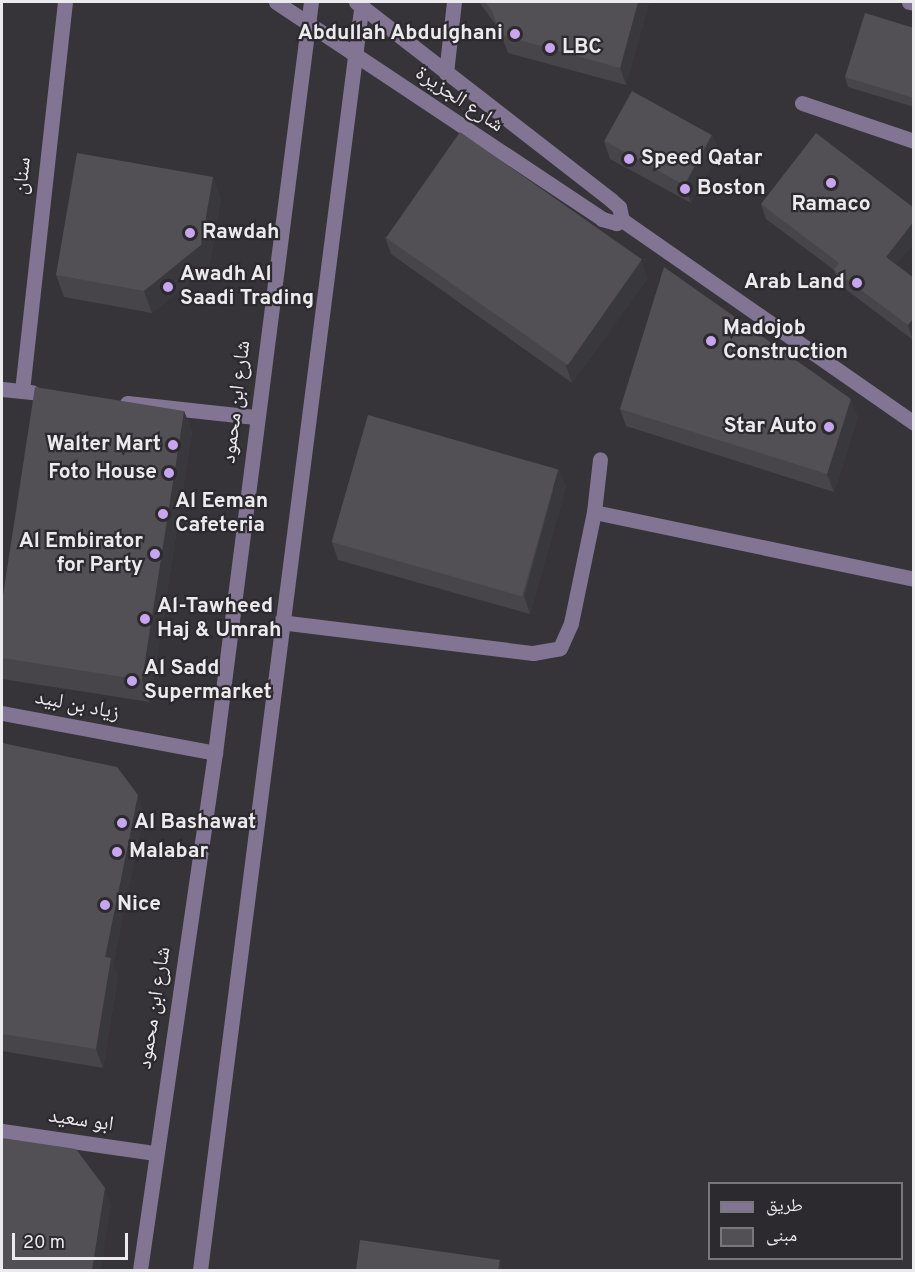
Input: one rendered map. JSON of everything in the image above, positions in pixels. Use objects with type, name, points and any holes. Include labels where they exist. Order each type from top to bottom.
[{"type":"street","name":"سنان","points":[[22,391],[65,2]]},
{"type":"street","name":"شارع الجزيرة","points":[[276,2],[602,219],[616,223],[622,220]]},
{"type":"street","name":"شارع ابن محمود","points":[[141,1270],[154,1153],[215,753],[255,417],[311,2]]},
{"type":"street","points":[[447,72],[454,2]]},
{"type":"street","points":[[909,2],[914,3]]},
{"type":"street","points":[[200,1270],[280,622],[357,57],[360,3]]},
{"type":"street","name":"شارع الجزيرة","points":[[360,3],[619,207],[622,220],[914,423]]},
{"type":"street","points":[[802,103],[914,141]]},
{"type":"street","points":[[2,389],[44,394]]},
{"type":"street","points":[[112,401],[255,417]]},
{"type":"street","points":[[280,622],[533,653],[560,648],[571,622],[594,512],[600,459]]},
{"type":"street","points":[[594,512],[914,579]]},
{"type":"street","name":"زياد بن لبيد","points":[[2,713],[215,753]]},
{"type":"street","name":"ابو سعيد","points":[[2,1131],[154,1153]]},
{"type":"building","points":[[485,2],[638,2],[620,68],[501,35],[492,11]]},
{"type":"building","points":[[865,13],[914,28],[914,98],[845,77]]},
{"type":"building","points":[[632,91],[712,135],[684,185],[604,141]]},
{"type":"building","points":[[460,132],[642,259],[568,365],[386,238]]},
{"type":"building","name":"Ramaco","points":[[816,133],[914,208],[914,221],[886,257],[914,278],[914,318],[908,325],[834,270],[839,263],[761,204]]},
{"type":"building","points":[[77,153],[213,177],[201,245],[144,291],[56,275]]},
{"type":"building","points":[[664,267],[851,399],[827,474],[620,409]]},
{"type":"building","points":[[35,387],[184,411],[142,680],[2,658],[2,602]]},
{"type":"building","points":[[368,415],[558,470],[522,596],[332,542]]},
{"type":"building","points":[[2,743],[117,767],[138,795],[105,957],[111,958],[96,1049],[2,1034]]},
{"type":"building","points":[[2,1138],[76,1149],[105,1188],[92,1270],[2,1270]]},
{"type":"building","points":[[360,1240],[500,1260],[498,1270],[356,1270]]},
{"type":"place","name":"Abdullah Abdulghani","points":[[515,34]]},
{"type":"place","name":"LBC","points":[[550,48]]},
{"type":"place","name":"Speed Qatar","points":[[629,159]]},
{"type":"place","name":"Ramaco","points":[[831,183]]},
{"type":"place","name":"Boston","points":[[685,189]]},
{"type":"place","name":"Rawdah","points":[[190,233]]},
{"type":"place","name":"Arab Land","points":[[857,283]]},
{"type":"place","name":"Awadh Al Saadi Trading","points":[[168,287]]},
{"type":"place","name":"Madojob Construction","points":[[711,341]]},
{"type":"place","name":"Star Auto","points":[[829,427]]},
{"type":"place","name":"Walter Mart","points":[[173,445]]},
{"type":"place","name":"Foto House","points":[[169,473]]},
{"type":"place","name":"Al Eeman Cafeteria","points":[[163,514]]},
{"type":"place","name":"Al Embirator for Party","points":[[155,554]]},
{"type":"place","name":"Al-Tawheed Haj & Umrah","points":[[145,619]]},
{"type":"place","name":"Al Sadd Supermarket","points":[[132,681]]},
{"type":"place","name":"Al Bashawat","points":[[122,823]]},
{"type":"place","name":"Malabar","points":[[117,852]]},
{"type":"place","name":"Nice","points":[[105,905]]}]
